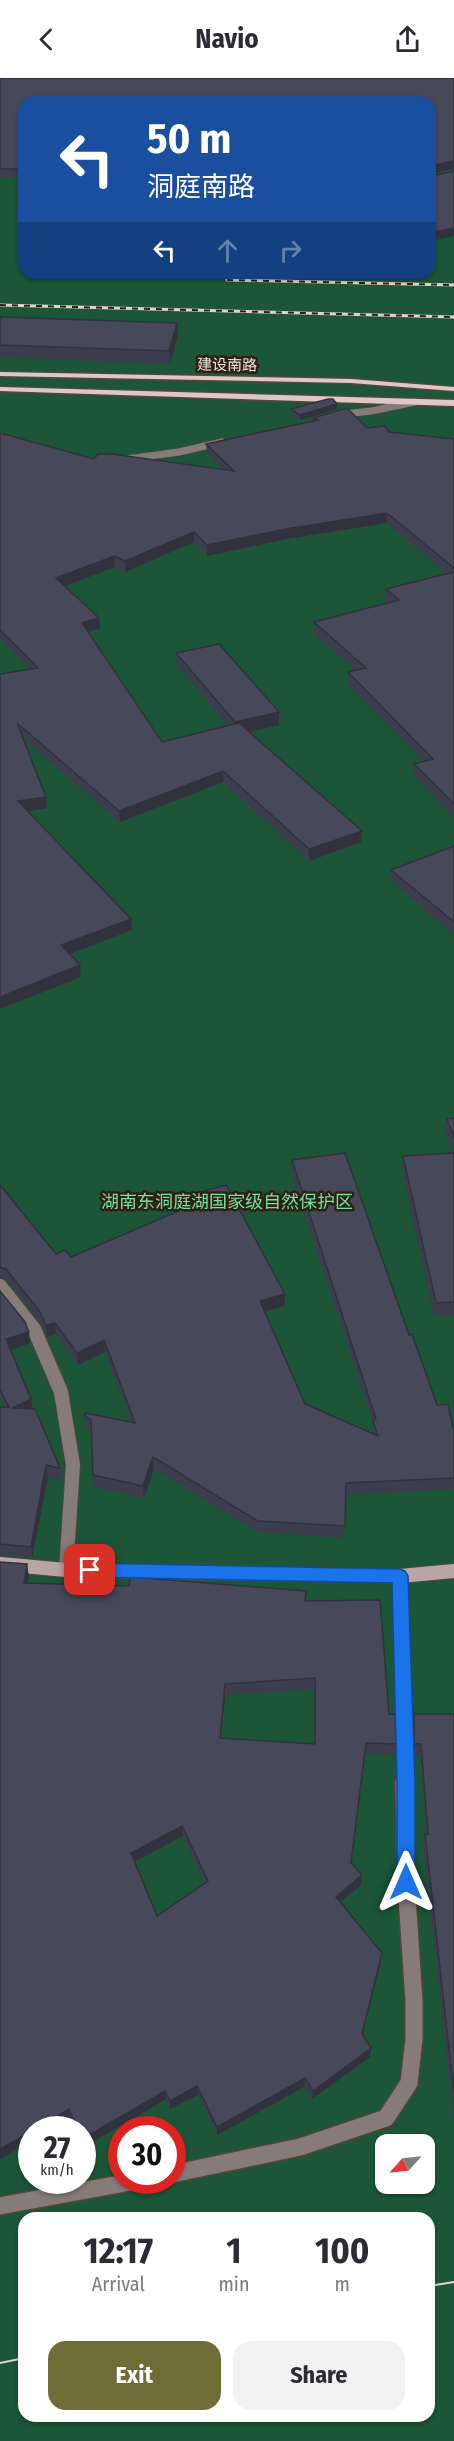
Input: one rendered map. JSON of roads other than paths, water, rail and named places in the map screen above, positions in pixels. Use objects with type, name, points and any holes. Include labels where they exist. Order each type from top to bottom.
[{"type":"main road","name":"建设南路","points":[[0,374],[351,381],[454,389]]},
{"type":"main road","name":"建设南路","points":[[0,389],[454,403]]},
{"type":"main road","points":[[0,1564],[66,1570],[400,1576],[454,1571]]},
{"type":"street","points":[[332,416],[415,402]]},
{"type":"street","points":[[114,459],[143,458],[235,440]]},
{"type":"street","points":[[0,1286],[34,1329],[61,1392],[73,1465],[66,1570]]},
{"type":"street","points":[[186,2171],[300,2146],[386,2118],[409,2083],[414,2039],[414,2001],[406,1882],[406,1781],[400,1576]]},
{"type":"street","points":[[0,2206],[108,2186]]},
{"type":"tram line","points":[[435,2285],[454,2282]]},
{"type":"tram line","points":[[0,2363],[18,2359]]},
{"type":"railway","points":[[227,280],[454,285]]},
{"type":"railway","points":[[0,305],[454,317]]},
{"type":"park label","name":"湖南东洞庭湖国家级自然保护区","points":[[227,1202]]}]
